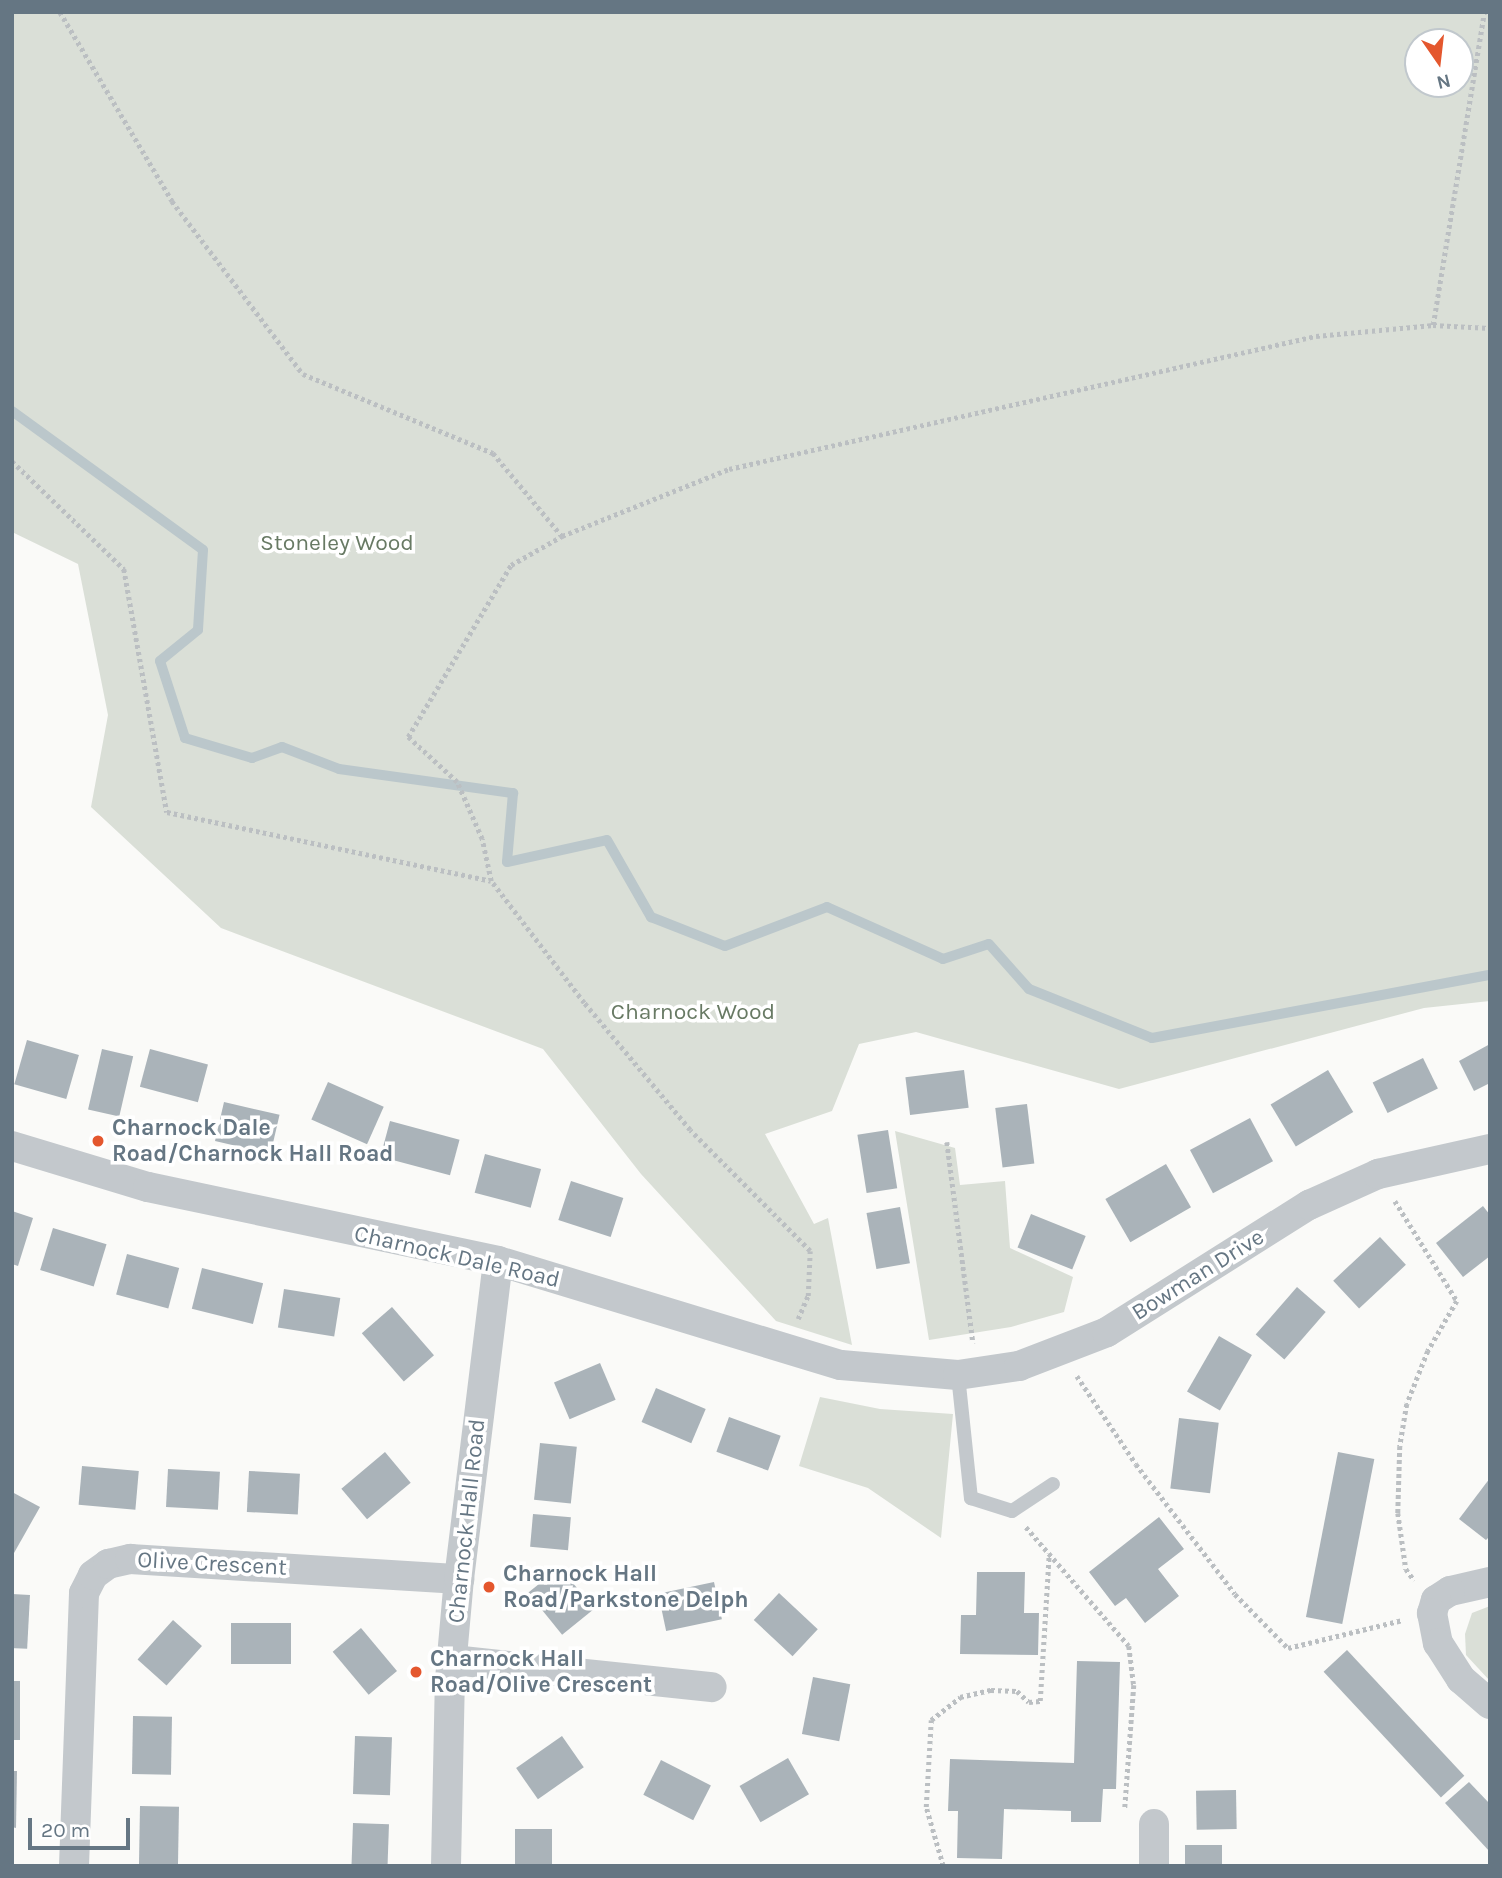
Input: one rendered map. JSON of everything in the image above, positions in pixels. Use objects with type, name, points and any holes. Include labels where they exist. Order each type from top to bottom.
[{"type":"street","name":"Charnock Dale Road","points":[[12,1146],[174,1193],[498,1261],[841,1365],[900,1374]]},
{"type":"street","name":"Bowman Drive","points":[[900,1374],[967,1374],[1061,1352],[1107,1332],[1308,1205],[1378,1174],[1490,1149]]},
{"type":"street","name":"Charnock Hall Road","points":[[446,1866],[453,1660],[459,1579],[498,1261]]},
{"type":"street","name":"Olive Crescent","points":[[74,1866],[84,1593],[93,1575],[108,1564],[130,1559],[459,1579]]},
{"type":"street","points":[[1490,1582],[1450,1591],[1434,1606],[1438,1643],[1461,1679],[1490,1704]]},
{"type":"street","points":[[453,1660],[712,1688]]},
{"type":"street","points":[[1154,1824],[1154,1866]]},
{"type":"lane","points":[[967,1374],[971,1498],[1012,1511],[1053,1484]]},
{"type":"path","points":[[60,12],[172,201],[303,374],[493,453],[562,536]]},
{"type":"path","points":[[1433,325],[1484,12]]},
{"type":"path","points":[[785,1349],[808,1296],[810,1251],[690,1130],[491,881],[482,839],[457,782],[408,737],[511,565],[562,536],[729,469],[1317,336],[1433,325],[1490,328]]},
{"type":"path","points":[[12,461],[124,569],[167,812],[491,881]]},
{"type":"path","points":[[947,1142],[967,1374]]},
{"type":"path","points":[[1061,1352],[1136,1464],[1235,1594],[1288,1648],[1434,1606],[1406,1569],[1398,1513],[1400,1446],[1407,1404],[1428,1351],[1457,1301],[1378,1174]]},
{"type":"path","points":[[1012,1511],[1129,1646],[1134,1685],[1125,1809]]},
{"type":"path","points":[[943,1866],[926,1807],[930,1720],[960,1698],[991,1690],[1017,1691],[1029,1702],[1040,1701],[1049,1553]]},
{"type":"green space","points":[[12,12],[1490,12],[1490,1001],[1424,1008],[1119,1089],[916,1032],[859,1044],[832,1111],[765,1134],[814,1224],[828,1218],[852,1345],[776,1321],[641,1174],[543,1049],[221,928],[91,807],[108,715],[78,564],[12,532]]},
{"type":"green space","points":[[895,1131],[955,1148],[960,1185],[1005,1181],[1010,1248],[1073,1277],[1064,1312],[1011,1327],[929,1340]]},
{"type":"green space","points":[[820,1397],[880,1409],[953,1414],[941,1538],[868,1488],[799,1466]]},
{"type":"green space","points":[[1490,1606],[1490,1681],[1466,1655],[1465,1634],[1472,1613]]},
{"type":"building","points":[[27,1040],[79,1055],[66,1099],[14,1084]]},
{"type":"building","points":[[1490,1044],[1490,1083],[1474,1091],[1459,1061]]},
{"type":"building","points":[[102,1049],[133,1056],[119,1117],[88,1109]]},
{"type":"building","points":[[150,1049],[208,1065],[198,1102],[140,1087]]},
{"type":"building","points":[[1423,1058],[1438,1089],[1388,1113],[1373,1083]]},
{"type":"building","points":[[964,1070],[969,1108],[910,1115],[905,1077]]},
{"type":"building","points":[[1328,1070],[1353,1112],[1296,1147],[1271,1105]]},
{"type":"building","points":[[328,1082],[384,1107],[367,1144],[311,1119]]},
{"type":"building","points":[[224,1102],[280,1115],[271,1154],[215,1141]]},
{"type":"building","points":[[1027,1104],[1034,1164],[1003,1167],[995,1108]]},
{"type":"building","points":[[1250,1118],[1273,1161],[1213,1193],[1190,1150]]},
{"type":"building","points":[[390,1121],[460,1140],[450,1175],[380,1157]]},
{"type":"building","points":[[888,1130],[897,1188],[867,1193],[857,1135]]},
{"type":"building","points":[[485,1154],[541,1169],[531,1208],[475,1193]]},
{"type":"building","points":[[1166,1164],[1191,1207],[1130,1242],[1105,1199]]},
{"type":"building","points":[[571,1181],[623,1198],[611,1237],[558,1220]]},
{"type":"building","points":[[1483,1206],[1490,1215],[1490,1256],[1463,1277],[1436,1243]]},
{"type":"building","points":[[900,1207],[910,1263],[876,1269],[867,1213]]},
{"type":"building","points":[[12,1211],[33,1218],[18,1266],[12,1264]]},
{"type":"building","points":[[1031,1214],[1086,1236],[1072,1269],[1018,1247]]},
{"type":"building","points":[[53,1228],[107,1244],[94,1286],[40,1270]]},
{"type":"building","points":[[1380,1237],[1406,1265],[1359,1308],[1333,1281]]},
{"type":"building","points":[[127,1254],[179,1268],[168,1309],[116,1295]]},
{"type":"building","points":[[202,1268],[263,1283],[253,1324],[192,1309]]},
{"type":"building","points":[[1297,1287],[1326,1312],[1284,1359],[1256,1335]]},
{"type":"building","points":[[284,1289],[340,1298],[334,1336],[278,1328]]},
{"type":"building","points":[[392,1307],[434,1355],[404,1382],[362,1333]]},
{"type":"building","points":[[1219,1336],[1252,1355],[1220,1410],[1187,1391]]},
{"type":"building","points":[[600,1363],[616,1400],[570,1419],[554,1383]]},
{"type":"building","points":[[656,1388],[706,1409],[691,1443],[642,1422]]},
{"type":"building","points":[[729,1417],[781,1436],[768,1471],[716,1452]]},
{"type":"building","points":[[1179,1418],[1219,1423],[1210,1493],[1170,1488]]},
{"type":"building","points":[[540,1443],[577,1447],[571,1504],[534,1500]]},
{"type":"building","points":[[385,1452],[411,1483],[367,1519],[341,1489]]},
{"type":"building","points":[[1338,1452],[1374,1459],[1342,1624],[1306,1617]]},
{"type":"building","points":[[82,1466],[139,1471],[135,1510],[79,1505]]},
{"type":"building","points":[[168,1469],[220,1472],[218,1510],[166,1507]]},
{"type":"building","points":[[249,1471],[300,1474],[298,1515],[247,1512]]},
{"type":"building","points":[[1490,1478],[1490,1536],[1486,1540],[1459,1519]]},
{"type":"building","points":[[12,1492],[40,1507],[14,1553],[12,1552]]},
{"type":"building","points":[[533,1514],[571,1517],[568,1550],[530,1547]]},
{"type":"building","points":[[1159,1517],[1184,1549],[1158,1569],[1179,1596],[1145,1623],[1126,1598],[1115,1606],[1089,1572]]},
{"type":"building","points":[[560,1567],[594,1609],[562,1635],[528,1593]]},
{"type":"building","points":[[977,1572],[1025,1572],[1024,1613],[1039,1613],[1038,1655],[960,1654],[961,1615],[976,1615]]},
{"type":"building","points":[[714,1582],[722,1619],[666,1631],[658,1594]]},
{"type":"building","points":[[779,1593],[818,1629],[793,1656],[754,1620]]},
{"type":"building","points":[[12,1594],[30,1595],[27,1649],[12,1648]]},
{"type":"building","points":[[173,1620],[202,1646],[167,1685],[138,1659]]},
{"type":"building","points":[[231,1623],[291,1623],[291,1664],[231,1664]]},
{"type":"building","points":[[361,1628],[397,1671],[369,1695],[333,1652]]},
{"type":"building","points":[[1347,1650],[1464,1776],[1441,1798],[1324,1672]]},
{"type":"building","points":[[1077,1661],[1120,1662],[1116,1789],[1103,1789],[1101,1822],[1071,1822],[1071,1811],[1004,1809],[1002,1859],[957,1858],[958,1811],[948,1811],[950,1759],[1074,1763]]},
{"type":"building","points":[[813,1677],[850,1684],[839,1741],[802,1734]]},
{"type":"building","points":[[12,1681],[20,1681],[20,1740],[12,1740]]},
{"type":"building","points":[[133,1716],[172,1717],[171,1775],[132,1774]]},
{"type":"building","points":[[355,1736],[392,1737],[390,1795],[353,1794]]},
{"type":"building","points":[[562,1736],[584,1767],[538,1799],[516,1768]]},
{"type":"building","points":[[788,1758],[809,1794],[761,1822],[740,1786]]},
{"type":"building","points":[[661,1760],[711,1785],[693,1820],[643,1795]]},
{"type":"building","points":[[12,1771],[17,1771],[16,1828],[12,1827]]},
{"type":"building","points":[[1469,1782],[1490,1804],[1490,1852],[1445,1803]]},
{"type":"building","points":[[1236,1790],[1237,1829],[1197,1830],[1196,1791]]},
{"type":"building","points":[[140,1806],[179,1807],[178,1865],[139,1864]]},
{"type":"building","points":[[353,1823],[389,1824],[388,1866],[351,1866]]},
{"type":"building","points":[[515,1829],[552,1829],[552,1866],[515,1866]]},
{"type":"building","points":[[1185,1845],[1222,1845],[1222,1866],[1185,1866]]},
{"type":"waterway","points":[[12,411],[203,550],[198,630],[160,661],[185,738],[252,758],[282,747],[339,769],[513,793],[507,862],[607,840],[651,917],[725,946],[827,907],[943,959],[989,944],[1029,989],[1152,1038],[1490,975]]},
{"type":"place","name":"Charnock Dale Road/Charnock Hall Road","points":[[98,1141]]},
{"type":"place","name":"Charnock Hall Road/Parkstone Delph","points":[[489,1587]]},
{"type":"place","name":"Charnock Hall Road/Olive Crescent","points":[[416,1672]]},
{"type":"park label","name":"Stoneley Wood","points":[[337,543]]},
{"type":"park label","name":"Charnock Wood","points":[[693,1012]]}]
